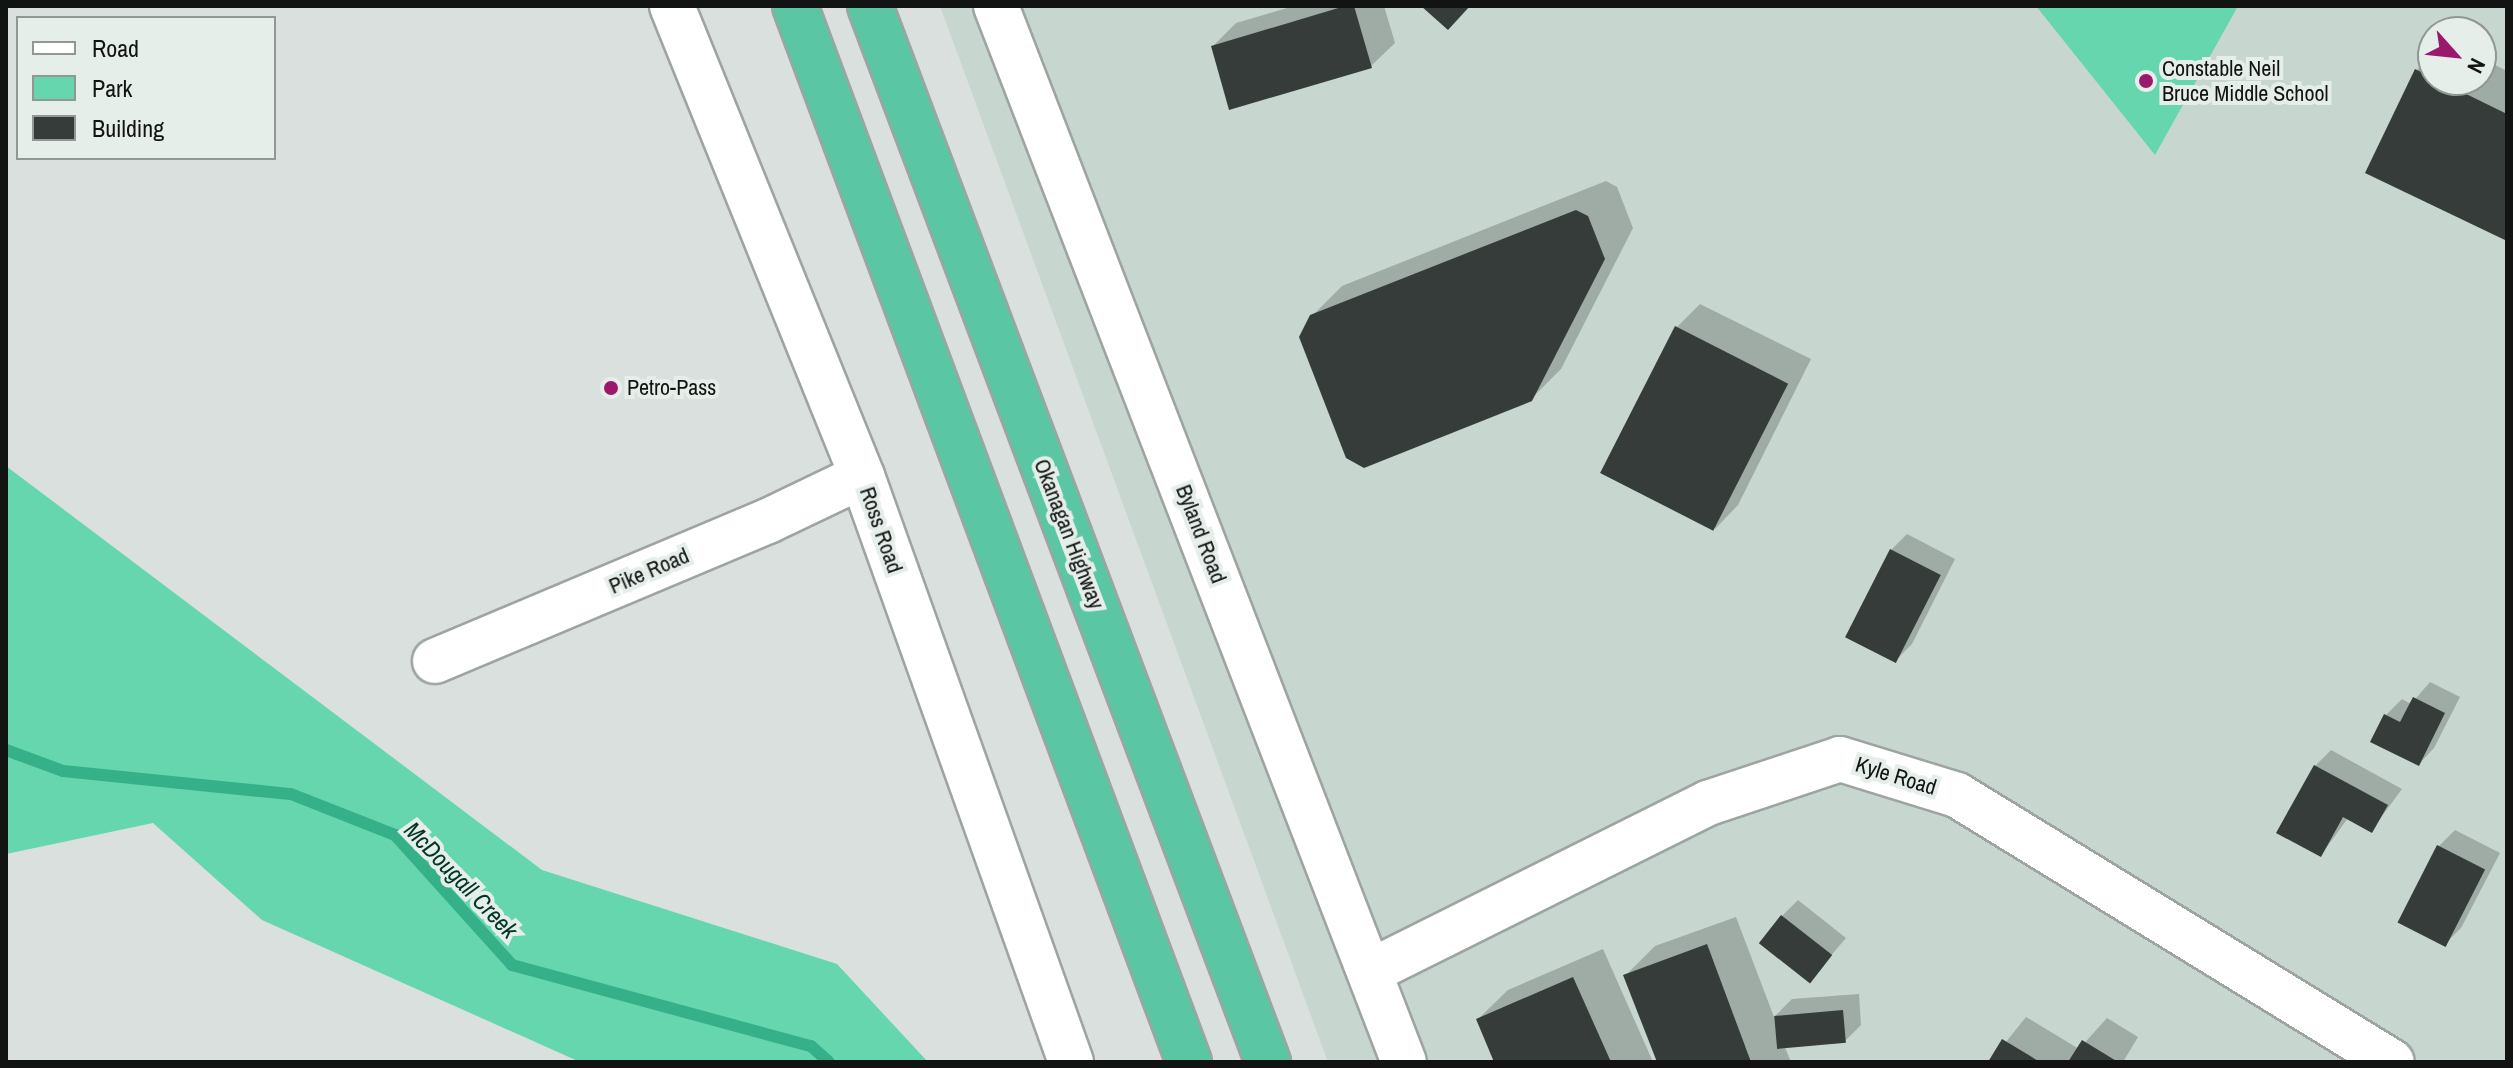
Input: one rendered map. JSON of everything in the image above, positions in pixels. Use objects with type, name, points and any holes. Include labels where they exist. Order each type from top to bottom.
[{"type":"highway","points":[[795,6],[1189,1062]]},
{"type":"highway","name":"Okanagan Highway","points":[[870,6],[1268,1062]]},
{"type":"street","name":"Ross Road","points":[[672,6],[862,476],[1071,1062]]},
{"type":"street","name":"Byland Road","points":[[996,6],[1404,1062]]},
{"type":"street","name":"Pike Road","points":[[435,661],[768,521],[862,476]]},
{"type":"street","name":"Kyle Road","points":[[1371,971],[1708,803],[1840,759],[1957,795],[2392,1062]]},
{"type":"shaded area","points":[[940,6],[2507,6],[2507,1062],[1328,1062]]},
{"type":"green space","name":"Constable Neil Bruce Middle School","points":[[2036,6],[2238,6],[2155,155]]},
{"type":"green space","points":[[6,466],[542,870],[837,964],[928,1062],[580,1062],[262,920],[153,823],[6,854]]},
{"type":"building","points":[[1345,6],[1354,6],[1372,68],[1229,110],[1211,46]]},
{"type":"building","points":[[1421,6],[1470,6],[1448,30]]},
{"type":"building","points":[[2415,69],[2417,96],[2470,96],[2507,114],[2507,241],[2365,173]]},
{"type":"building","points":[[1576,210],[1588,216],[1605,259],[1532,401],[1364,468],[1346,458],[1299,337],[1310,315]]},
{"type":"building","points":[[1675,326],[1788,384],[1713,531],[1600,473]]},
{"type":"building","points":[[1890,549],[1941,575],[1896,663],[1845,637]]},
{"type":"building","points":[[2413,697],[2445,713],[2419,766],[2370,742],[2384,714],[2400,722]]},
{"type":"building","points":[[2314,765],[2388,805],[2372,833],[2343,817],[2321,857],[2276,833]]},
{"type":"building","points":[[2437,845],[2485,870],[2446,947],[2398,923]]},
{"type":"building","points":[[1781,915],[1832,955],[1810,983],[1759,943]]},
{"type":"building","points":[[1707,944],[1751,1062],[1657,1062],[1623,975]]},
{"type":"building","points":[[1573,977],[1611,1062],[1494,1062],[1476,1019]]},
{"type":"building","points":[[1843,1010],[1846,1043],[1777,1049],[1774,1016]]},
{"type":"building","points":[[2002,1039],[2040,1062],[1988,1062]]},
{"type":"building","points":[[2082,1040],[2118,1062],[2068,1062]]},
{"type":"waterway","name":"McDougall Creek","points":[[6,750],[63,771],[291,794],[395,835],[512,965],[811,1046],[829,1062]]},
{"type":"place","name":"Constable Neil Bruce Middle School","points":[[2146,81]]},
{"type":"place","name":"Petro-Pass","points":[[611,388]]}]
